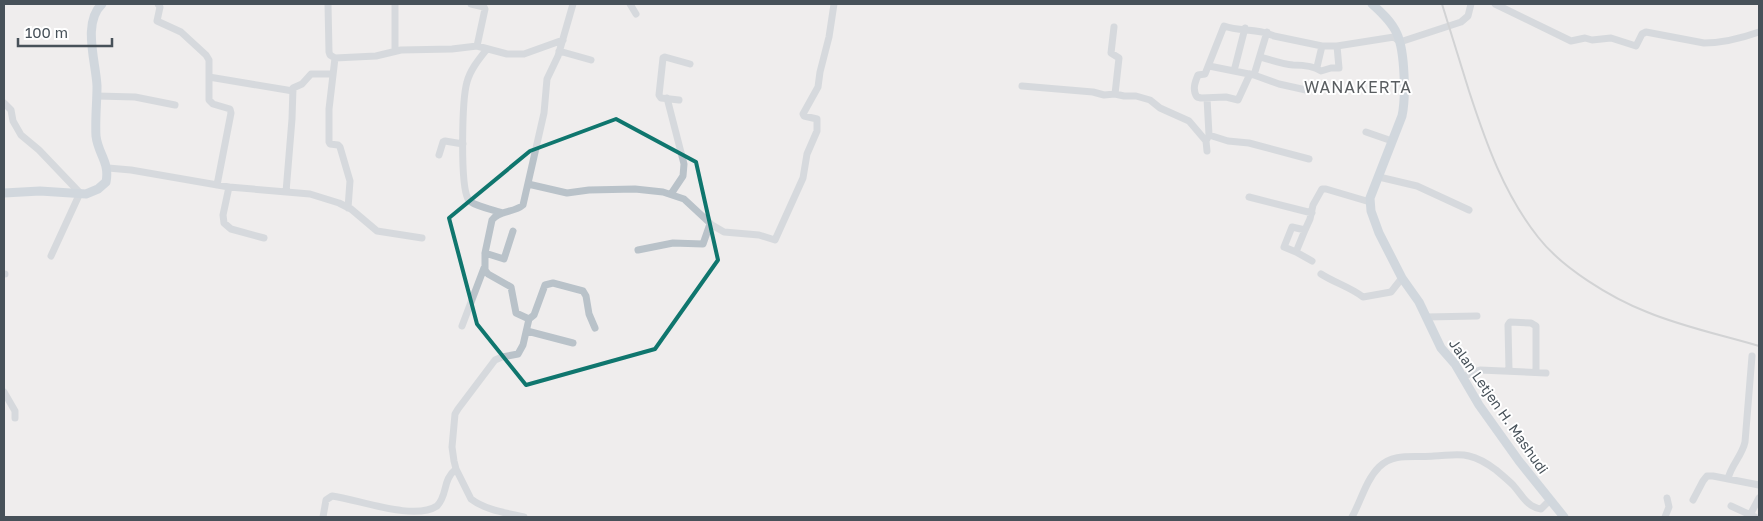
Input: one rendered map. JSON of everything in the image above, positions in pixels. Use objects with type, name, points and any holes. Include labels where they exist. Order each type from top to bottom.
[{"type":"main road","points":[[4,193],[40,191],[91,192],[106,182],[108,168],[97,145],[97,96],[92,51],[92,20],[94,13],[102,4]]},
{"type":"main road","points":[[1370,202],[1372,191],[1379,177],[1404,105],[1400,42],[1397,32],[1383,14],[1372,4]]},
{"type":"main road","name":"Jalan Letjen H. Mashudi","points":[[1370,202],[1371,211],[1379,233],[1402,278],[1426,317],[1441,348],[1454,364],[1478,405],[1519,461],[1564,517]]},
{"type":"street","points":[[158,4],[160,7],[158,21],[181,32],[209,60],[209,100],[213,104],[230,110],[231,114],[217,185]]},
{"type":"street","points":[[328,4],[329,52],[330,56],[335,58],[362,58],[395,51],[477,46],[507,54],[524,54],[563,40]]},
{"type":"street","points":[[395,4],[395,51]]},
{"type":"street","points":[[471,4],[485,8],[477,46]]},
{"type":"street","points":[[462,326],[484,268],[492,220],[495,216],[518,209],[523,205],[544,113],[547,79],[563,40],[573,4]]},
{"type":"street","points":[[630,4],[636,14]]},
{"type":"street","points":[[528,184],[566,193],[589,190],[655,190],[671,194],[689,204],[710,224],[728,233],[759,235],[775,240],[804,178],[807,154],[816,134],[817,119],[804,116],[803,114],[818,87],[829,38],[834,4]]},
{"type":"street","points":[[1267,32],[1260,57],[1238,100],[1226,97],[1197,97],[1194,94],[1194,86],[1198,75],[1205,74],[1224,26],[1232,29],[1245,28],[1267,32],[1274,36],[1322,46],[1337,46],[1394,37],[1400,42],[1461,22],[1468,16],[1471,4]]},
{"type":"street","points":[[1495,4],[1571,41],[1582,38],[1592,40],[1611,38],[1636,46],[1642,34],[1648,32],[1698,42],[1714,42],[1759,32]]},
{"type":"street","points":[[1114,26],[1112,55],[1119,58],[1115,94]]},
{"type":"street","points":[[1234,71],[1245,28]]},
{"type":"street","points":[[1317,67],[1322,46]]},
{"type":"street","points":[[1260,57],[1308,68],[1317,67],[1321,71],[1339,68],[1337,46]]},
{"type":"street","points":[[487,49],[479,58],[467,82],[464,106],[463,168],[468,198],[472,203],[504,213]]},
{"type":"street","points":[[559,51],[591,60]]},
{"type":"street","points":[[679,100],[659,96],[663,57],[690,64]]},
{"type":"street","points":[[335,58],[329,109],[329,142],[330,144],[338,145],[340,148],[350,181],[348,208]]},
{"type":"street","points":[[1209,66],[1252,74],[1278,84],[1306,90]]},
{"type":"street","points":[[286,192],[294,87],[302,84],[311,74],[333,74]]},
{"type":"street","points":[[209,77],[293,91]]},
{"type":"street","points":[[1022,86],[1093,92],[1104,95],[1136,96],[1150,100],[1160,108],[1189,121],[1207,138],[1249,144],[1309,159]]},
{"type":"street","points":[[97,96],[135,97],[175,105]]},
{"type":"street","points":[[667,98],[684,164],[683,176],[671,194]]},
{"type":"street","points":[[1207,98],[1207,151]]},
{"type":"street","points":[[4,103],[11,110],[13,121],[21,135],[39,150],[80,193],[51,256]]},
{"type":"street","points":[[1366,132],[1392,141]]},
{"type":"street","points":[[439,155],[445,141],[463,144]]},
{"type":"street","points":[[108,168],[132,170],[229,187],[322,197],[348,208],[377,231],[422,238]]},
{"type":"street","points":[[1379,177],[1417,186],[1469,210]]},
{"type":"street","points":[[229,187],[223,215],[224,222],[231,229],[264,238]]},
{"type":"street","points":[[1296,252],[1312,213],[1313,205],[1322,189],[1370,202]]},
{"type":"street","points":[[1249,197],[1312,213]]},
{"type":"street","points":[[638,250],[673,244],[704,244],[710,224]]},
{"type":"street","points":[[1305,230],[1292,227],[1284,247],[1312,261]]},
{"type":"street","points":[[486,253],[504,259],[513,231]]},
{"type":"street","points":[[484,268],[488,274],[510,288],[516,313],[529,319]]},
{"type":"street","points":[[1321,274],[1363,297],[1391,292],[1402,278]]},
{"type":"street","points":[[524,517],[496,514],[471,499],[456,469],[452,447],[458,408],[495,360],[502,356],[515,355],[520,352],[529,319],[534,315],[545,285],[553,283],[581,290],[585,293],[589,314],[595,328]]},
{"type":"street","points":[[1426,317],[1477,316]]},
{"type":"street","points":[[1509,370],[1508,325],[1510,322],[1531,323],[1536,326],[1536,372]]},
{"type":"street","points":[[527,331],[573,343]]},
{"type":"street","points":[[1728,479],[1733,464],[1744,448],[1752,356]]},
{"type":"street","points":[[1462,377],[1480,370],[1546,373]]},
{"type":"street","points":[[4,392],[15,412],[16,418]]},
{"type":"street","points":[[1352,517],[1378,468],[1384,462],[1409,456],[1431,457],[1459,454],[1470,456],[1494,469],[1513,484],[1525,501],[1535,508],[1542,509],[1550,500]]},
{"type":"street","points":[[323,517],[326,500],[332,496],[357,501],[385,512],[404,515],[426,512],[433,509],[442,500],[447,479],[456,469]]},
{"type":"street","points":[[1693,500],[1707,476],[1759,485]]},
{"type":"street","points":[[1665,517],[1669,507],[1667,498]]},
{"type":"street","points":[[1731,506],[1753,516],[1759,498]]},
{"type":"highlighted area","points":[[616,119],[696,162],[718,260],[655,349],[526,385],[477,324],[449,218],[530,151]]},
{"type":"railway","points":[[1442,4],[1489,149],[1515,203],[1526,221],[1548,249],[1588,281],[1633,306],[1674,322],[1759,346]]},
{"type":"district","name":"WANAKERTA","points":[[1358,87]]}]
